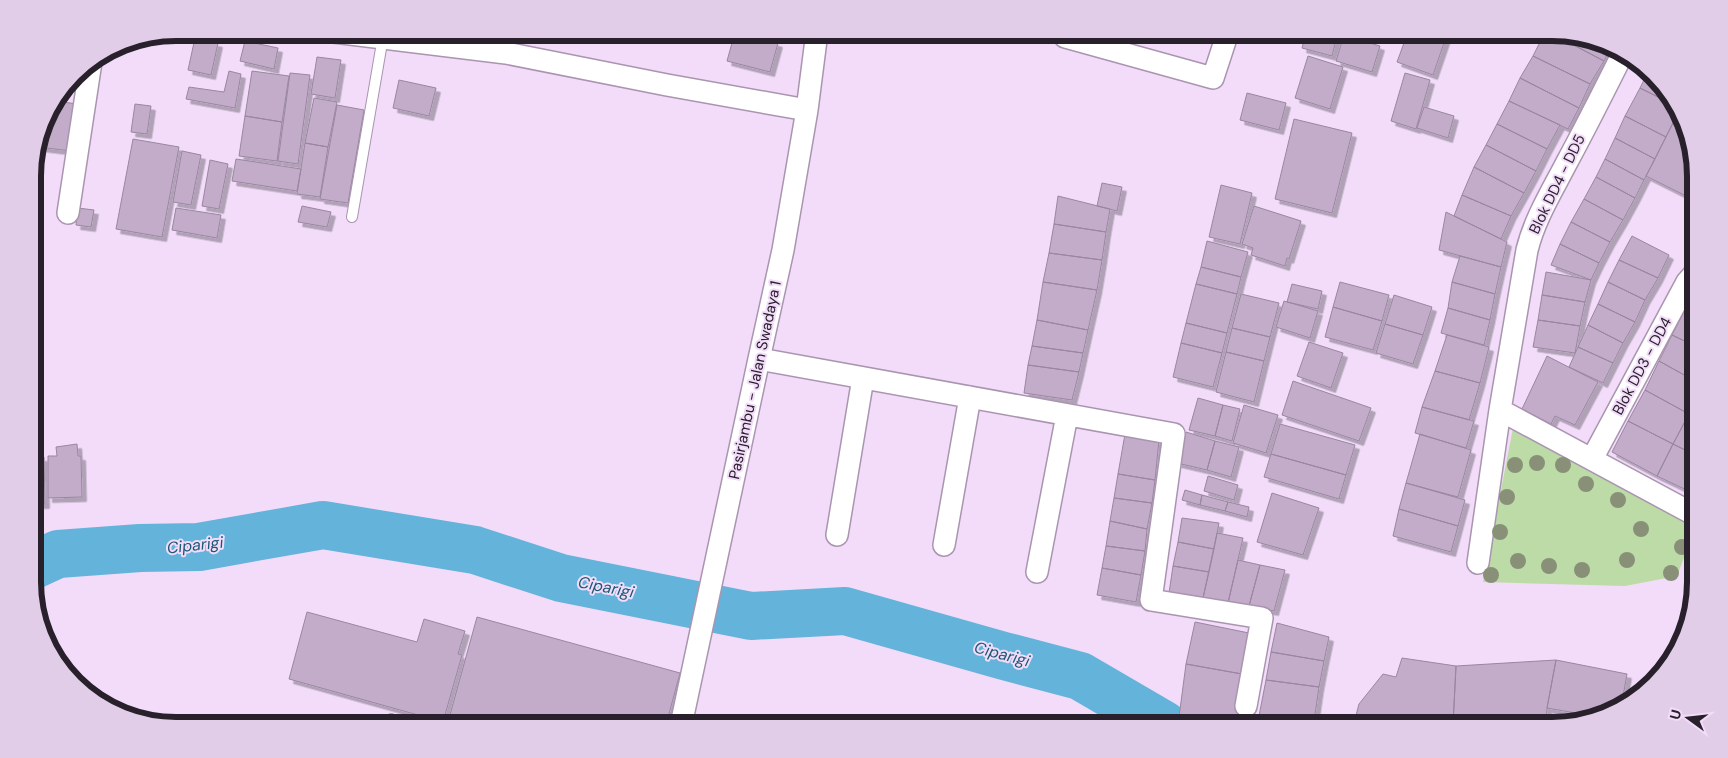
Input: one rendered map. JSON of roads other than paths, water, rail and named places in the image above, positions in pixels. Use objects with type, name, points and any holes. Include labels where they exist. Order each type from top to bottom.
[{"type":"street","points":[[414,41],[506,53],[807,110]]},
{"type":"street","name":"Pasirjambu - Jalan Swadaya 1","points":[[684,717],[758,359],[783,250],[807,110],[816,41]]},
{"type":"street","points":[[1079,41],[1213,78],[1225,41]]},
{"type":"street","name":"Blok DD4 - DD5","points":[[1478,562],[1500,410],[1532,229],[1544,202],[1567,162],[1620,59]]},
{"type":"street","points":[[68,213],[89,73]]},
{"type":"street","name":"Blok DD3 - DD4","points":[[1592,459],[1687,284]]},
{"type":"street","points":[[758,359],[1174,434],[1151,600],[1262,618],[1246,706]]},
{"type":"street","points":[[836,535],[863,378]]},
{"type":"street","points":[[944,546],[970,398]]},
{"type":"street","points":[[1500,410],[1687,511]]},
{"type":"street","points":[[1037,572],[1068,415]]},
{"type":"lane","points":[[352,217],[382,41]]},
{"type":"waterway","name":"Ciparigi","points":[[41,562],[58,554],[140,548],[199,547],[323,525],[475,550],[561,578],[751,616],[845,611],[1080,676],[1149,716]]}]
